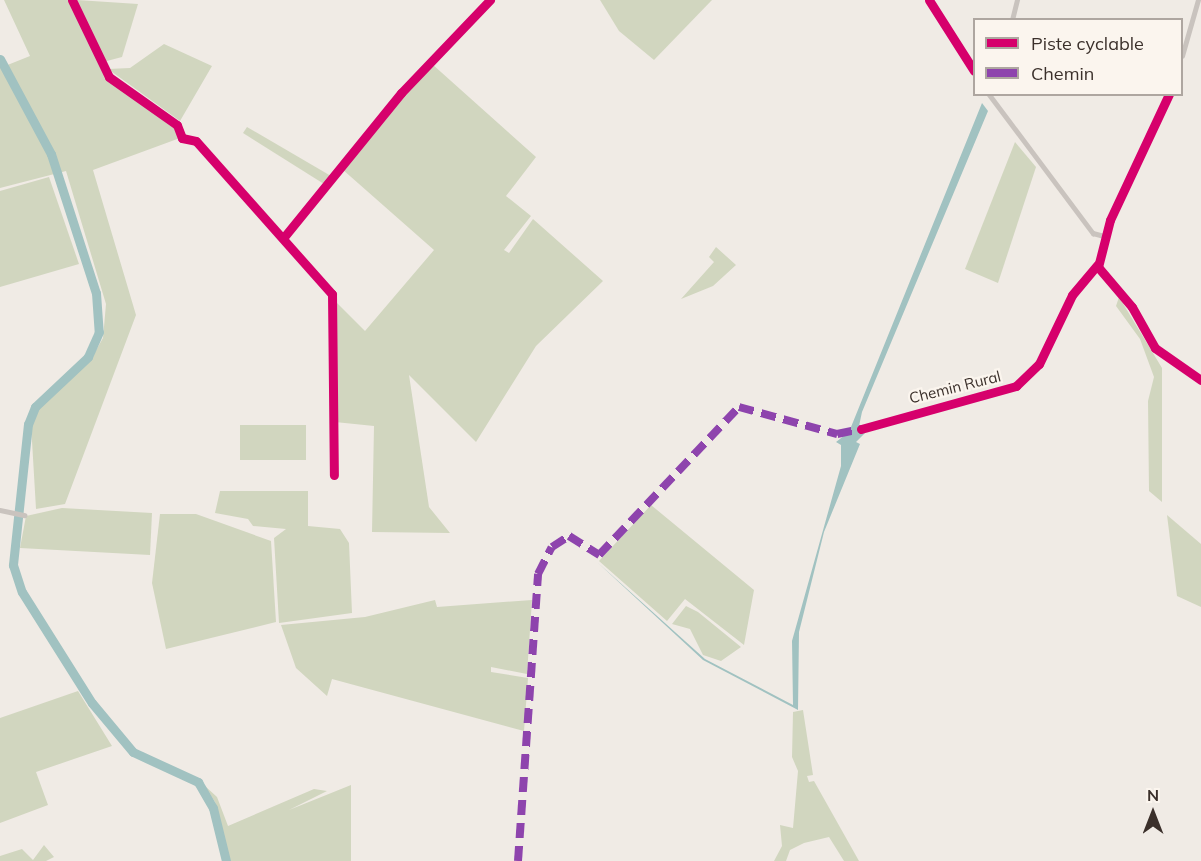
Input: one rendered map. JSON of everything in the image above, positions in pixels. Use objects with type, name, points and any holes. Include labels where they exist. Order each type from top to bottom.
[{"type":"street","points":[[72,0],[109,77],[177,125],[182,138],[196,141],[284,237],[332,294],[333,475]]},
{"type":"street","points":[[284,237],[401,93],[490,0]]},
{"type":"street","points":[[929,0],[973,68]]},
{"type":"street","points":[[1012,18],[1017,0]]},
{"type":"street","points":[[1183,52],[1198,0]]},
{"type":"street","points":[[990,96],[1093,233],[1104,236]]},
{"type":"street","points":[[1168,96],[1104,236],[1098,264],[1155,348],[1201,380]]},
{"type":"street","name":"Chemin Rural","points":[[861,429],[1023,382],[1039,364],[1087,271],[1098,264]]},
{"type":"street","points":[[0,510],[24,515]]},
{"type":"green space","points":[[4,0],[72,0],[104,75],[173,125],[180,138],[93,170],[136,315],[65,504],[36,509],[31,424],[40,405],[90,361],[103,338],[106,304],[66,171],[0,188],[0,68],[30,56]]},
{"type":"green space","points":[[77,0],[138,4],[122,57],[103,62]]},
{"type":"green space","points":[[600,0],[712,0],[654,60],[619,31]]},
{"type":"green space","points":[[164,44],[212,66],[180,121],[108,69],[130,68]]},
{"type":"green space","points":[[432,64],[536,157],[506,196],[531,216],[504,250],[509,253],[533,219],[603,281],[536,346],[476,442],[409,375],[429,507],[450,533],[372,532],[374,426],[335,422],[335,301],[365,331],[434,250],[342,169]]},
{"type":"green space","points":[[247,127],[331,176],[324,184],[243,133]]},
{"type":"green space","points":[[1015,142],[1036,167],[998,283],[965,269]]},
{"type":"green space","points":[[49,177],[79,264],[0,287],[0,191]]},
{"type":"green space","points":[[716,247],[736,265],[713,286],[681,299],[714,262],[709,257]]},
{"type":"green space","points":[[1119,297],[1162,368],[1162,502],[1149,491],[1148,401],[1154,377],[1140,339],[1116,306]]},
{"type":"green space","points":[[240,425],[306,425],[306,460],[240,460]]},
{"type":"green space","points":[[220,491],[308,491],[308,526],[340,529],[349,543],[352,613],[279,623],[274,538],[286,529],[253,526],[248,519],[215,513]]},
{"type":"green space","points":[[651,505],[754,590],[744,645],[685,599],[667,621],[599,561]]},
{"type":"green space","points":[[62,508],[152,513],[150,555],[20,548],[26,516]]},
{"type":"green space","points":[[160,514],[196,514],[271,541],[276,622],[166,649],[152,583]]},
{"type":"green space","points":[[1167,515],[1201,544],[1201,607],[1177,596]]},
{"type":"green space","points":[[435,600],[437,607],[532,600],[527,674],[491,667],[491,672],[528,678],[524,731],[332,679],[327,696],[296,668],[281,625],[365,617]]},
{"type":"green space","points":[[686,606],[698,612],[741,647],[721,661],[703,655],[690,629],[672,624]]},
{"type":"green space","points":[[78,691],[112,746],[36,772],[48,805],[0,823],[0,718]]},
{"type":"green space","points":[[803,710],[813,775],[807,776],[809,782],[814,781],[859,861],[844,861],[829,837],[804,843],[790,850],[786,861],[774,861],[782,846],[780,825],[793,828],[798,771],[792,757],[793,712]]},
{"type":"green space","points":[[351,785],[351,861],[230,861],[215,802],[205,786],[217,797],[228,826],[314,789],[327,791],[289,810]]},
{"type":"green space","points":[[44,845],[54,857],[46,861],[0,861],[0,856],[22,849],[33,860]]},
{"type":"water","points":[[982,103],[988,111],[862,412],[859,426],[865,433],[856,442],[860,444],[824,532],[799,632],[798,710],[703,660],[597,562],[705,659],[793,705],[792,641],[841,466],[841,445],[836,442],[849,432]]},
{"type":"waterway","points":[[0,59],[51,154],[96,293],[99,332],[88,357],[35,407],[28,424],[13,565],[22,592],[92,703],[133,752],[198,782],[213,808],[226,861]]},
{"type":"marked path","points":[[518,861],[538,574],[552,547],[569,536],[599,555],[739,407],[837,434],[861,429]]},
{"type":"cycle path","points":[[72,0],[109,77],[177,125],[182,138],[196,141],[332,294],[334,475]]},
{"type":"cycle path","points":[[284,237],[401,93],[490,0]]},
{"type":"cycle path","points":[[929,0],[973,69]]},
{"type":"cycle path","points":[[1168,96],[1110,220],[1098,267],[1132,307],[1155,348],[1201,380]]},
{"type":"cycle path","points":[[861,429],[1016,386],[1039,364],[1072,295],[1098,264]]}]
